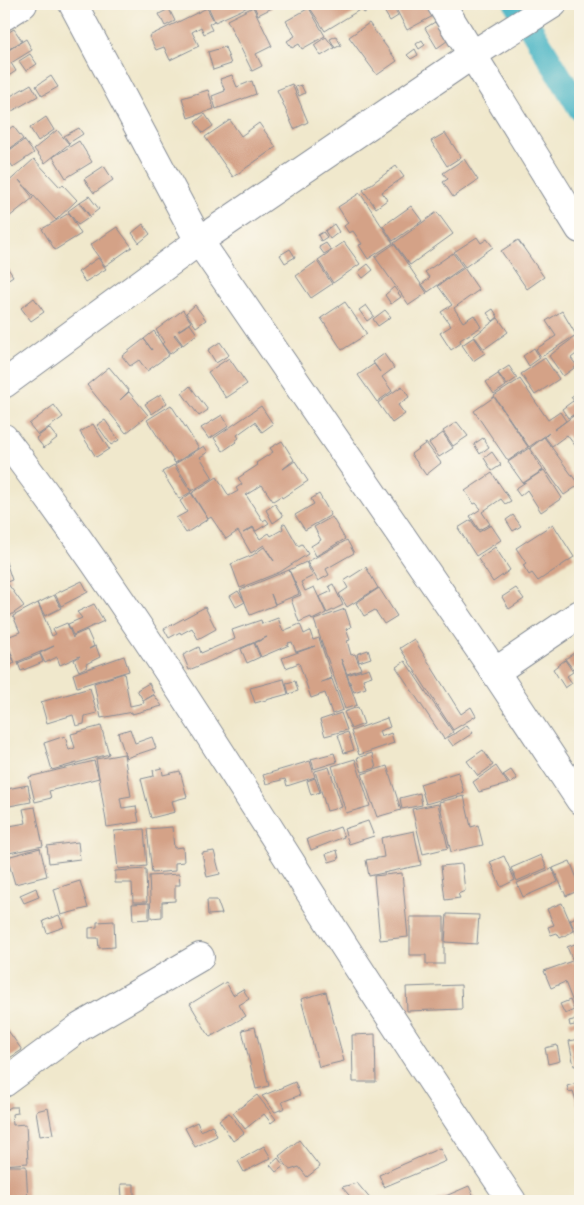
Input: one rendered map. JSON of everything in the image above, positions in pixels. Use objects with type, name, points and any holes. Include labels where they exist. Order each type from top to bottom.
[{"type":"street","points":[[4,16],[23,4]]},
{"type":"street","points":[[73,4],[199,241],[495,672],[580,800]]},
{"type":"street","points":[[441,4],[477,52],[580,229]]},
{"type":"street","points":[[4,384],[199,241],[477,52],[553,4]]},
{"type":"street","points":[[4,438],[38,482],[180,690],[400,1035],[512,1201]]},
{"type":"street","points":[[495,672],[580,614]]},
{"type":"street","points":[[4,1083],[80,1027],[200,957]]},
{"type":"building","points":[[207,4],[249,4],[250,6],[215,22]]},
{"type":"building","points":[[253,4],[270,4],[272,8],[258,15]]},
{"type":"building","points":[[317,4],[358,4],[361,9],[325,31],[310,8]]},
{"type":"building","points":[[370,4],[372,8],[364,13],[362,9]]},
{"type":"building","points":[[380,4],[392,4],[398,16],[390,21]]},
{"type":"building","points":[[403,4],[427,4],[433,16],[407,30],[395,7]]},
{"type":"building","points":[[253,7],[272,46],[256,54],[262,66],[252,71],[227,20]]},
{"type":"building","points":[[207,8],[214,21],[209,24],[212,30],[204,34],[201,27],[192,32],[199,46],[170,60],[164,47],[156,50],[149,36]]},
{"type":"building","points":[[309,8],[325,36],[302,49],[299,44],[292,48],[287,41],[295,36],[286,21]]},
{"type":"building","points":[[169,9],[175,21],[165,26],[159,14]]},
{"type":"building","points":[[435,22],[447,41],[437,48],[425,28]]},
{"type":"building","points":[[369,23],[397,61],[377,75],[349,37]]},
{"type":"building","points":[[14,29],[22,41],[4,52],[4,35]]},
{"type":"building","points":[[336,36],[341,45],[335,48],[330,39]]},
{"type":"building","points":[[326,37],[334,48],[321,56],[314,45]]},
{"type":"building","points":[[26,39],[32,50],[11,63],[16,71],[4,79],[4,53]]},
{"type":"building","points":[[422,40],[425,45],[419,49],[416,44]]},
{"type":"building","points":[[225,47],[231,64],[213,70],[208,52]]},
{"type":"building","points":[[415,49],[418,55],[411,59],[407,55]]},
{"type":"building","points":[[30,54],[37,64],[26,71],[19,61]]},
{"type":"building","points":[[232,75],[237,87],[252,81],[256,94],[216,109],[212,96],[225,91],[220,79]]},
{"type":"building","points":[[51,76],[58,87],[42,96],[36,86]]},
{"type":"building","points":[[4,83],[10,94],[4,98]]},
{"type":"building","points":[[31,84],[38,96],[7,114],[4,108],[4,100]]},
{"type":"building","points":[[292,84],[308,122],[294,129],[277,90]]},
{"type":"building","points":[[301,85],[305,93],[299,96],[295,87]]},
{"type":"building","points":[[208,90],[214,109],[188,118],[182,98]]},
{"type":"building","points":[[205,114],[213,126],[203,133],[195,122]]},
{"type":"building","points":[[46,117],[54,130],[38,141],[30,128]]},
{"type":"building","points":[[230,120],[241,136],[259,123],[276,147],[233,177],[205,137]]},
{"type":"building","points":[[13,126],[23,139],[4,153],[4,133]]},
{"type":"building","points":[[79,128],[83,134],[69,143],[64,136]]},
{"type":"building","points":[[57,130],[69,144],[45,163],[34,149]]},
{"type":"building","points":[[445,133],[461,157],[447,166],[431,141]]},
{"type":"building","points":[[24,140],[34,153],[13,167],[4,154]]},
{"type":"building","points":[[79,141],[92,162],[66,178],[53,157]]},
{"type":"building","points":[[34,159],[60,187],[63,185],[77,200],[56,220],[19,180],[33,198],[4,221],[4,186]]},
{"type":"building","points":[[464,159],[478,180],[453,197],[443,182],[448,179],[443,173]]},
{"type":"building","points":[[104,166],[113,180],[94,193],[84,179]]},
{"type":"building","points":[[396,166],[404,177],[382,192],[387,200],[376,208],[363,190]]},
{"type":"building","points":[[360,193],[393,243],[368,259],[359,245],[362,244],[353,231],[349,233],[344,226],[348,223],[338,207]]},
{"type":"building","points":[[89,196],[99,209],[90,216],[80,202]]},
{"type":"building","points":[[79,203],[90,217],[78,225],[68,211]]},
{"type":"building","points":[[411,206],[422,221],[393,241],[383,226]]},
{"type":"building","points":[[437,212],[453,234],[410,265],[394,243]]},
{"type":"building","points":[[69,213],[81,234],[55,250],[42,229]]},
{"type":"building","points":[[143,224],[150,234],[139,243],[132,233]]},
{"type":"building","points":[[334,224],[339,232],[330,239],[325,231]]},
{"type":"building","points":[[117,227],[132,247],[105,266],[90,245]]},
{"type":"building","points":[[323,232],[327,237],[321,241],[318,235]]},
{"type":"building","points":[[477,237],[481,243],[487,239],[493,247],[465,267],[454,252]]},
{"type":"building","points":[[518,240],[544,277],[527,289],[501,251]]},
{"type":"building","points":[[344,242],[360,264],[333,283],[318,260]]},
{"type":"building","points":[[326,243],[331,250],[324,254],[319,247]]},
{"type":"building","points":[[394,244],[427,293],[409,305],[375,257]]},
{"type":"building","points":[[290,249],[295,257],[285,263],[280,255]]},
{"type":"building","points":[[453,253],[463,267],[428,292],[422,284],[430,278],[425,272]]},
{"type":"building","points":[[98,258],[106,269],[85,282],[78,272]]},
{"type":"building","points":[[317,261],[332,284],[311,298],[296,276]]},
{"type":"building","points":[[368,264],[373,270],[363,278],[358,272]]},
{"type":"building","points":[[7,267],[13,276],[4,282],[4,270]]},
{"type":"building","points":[[464,268],[479,290],[454,308],[463,322],[474,315],[481,327],[460,340],[461,343],[451,350],[440,333],[451,326],[441,312],[452,305],[438,286]]},
{"type":"building","points":[[394,287],[401,297],[391,304],[385,295]]},
{"type":"building","points":[[34,298],[44,312],[31,321],[21,308]]},
{"type":"building","points":[[345,302],[367,334],[342,350],[321,318]]},
{"type":"building","points":[[195,305],[206,320],[196,327],[186,313]]},
{"type":"building","points":[[366,305],[374,316],[367,321],[359,310]]},
{"type":"building","points":[[493,309],[498,317],[493,321],[487,313]]},
{"type":"building","points":[[183,310],[191,322],[178,331],[190,324],[197,334],[183,345],[175,334],[182,345],[170,354],[162,344],[164,342],[156,330]]},
{"type":"building","points":[[385,310],[391,317],[378,326],[373,319]]},
{"type":"building","points":[[562,311],[576,335],[541,357],[536,349],[556,336],[546,321]]},
{"type":"building","points":[[498,318],[508,332],[484,349],[474,336]]},
{"type":"building","points":[[154,331],[169,355],[147,371],[139,360],[130,366],[122,356]]},
{"type":"building","points":[[576,336],[580,342],[580,351],[571,358],[577,366],[563,376],[549,356]]},
{"type":"building","points":[[474,337],[485,353],[473,361],[462,345]]},
{"type":"building","points":[[220,342],[229,355],[216,363],[208,350]]},
{"type":"building","points":[[534,348],[540,358],[529,366],[523,356]]},
{"type":"building","points":[[384,354],[394,368],[382,377],[392,391],[377,402],[358,375],[374,364],[380,372],[373,362]]},
{"type":"building","points":[[229,358],[247,384],[226,398],[208,372]]},
{"type":"building","points":[[545,358],[559,379],[535,395],[521,374]]},
{"type":"building","points":[[509,366],[517,378],[507,385],[498,373]]},
{"type":"building","points":[[109,367],[129,391],[120,400],[129,392],[148,415],[126,433],[87,385]]},
{"type":"building","points":[[498,374],[506,386],[494,394],[486,382]]},
{"type":"building","points":[[520,379],[548,420],[560,412],[566,421],[554,430],[580,411],[580,446],[577,448],[567,435],[552,446],[545,437],[549,433],[529,447],[494,396]]},
{"type":"building","points":[[190,386],[208,410],[199,416],[182,393]]},
{"type":"building","points":[[402,386],[409,397],[398,405],[405,414],[392,423],[378,403]]},
{"type":"building","points":[[580,390],[580,409],[571,397]]},
{"type":"building","points":[[161,394],[167,403],[152,414],[145,404]]},
{"type":"building","points":[[494,397],[528,447],[508,461],[474,411]]},
{"type":"building","points":[[573,401],[580,411],[568,418],[562,409]]},
{"type":"building","points":[[54,405],[63,417],[38,435],[29,424]]},
{"type":"building","points":[[171,405],[199,448],[175,463],[147,420]]},
{"type":"building","points":[[261,406],[273,424],[262,432],[255,422],[237,435],[239,438],[236,442],[223,451],[214,438]]},
{"type":"building","points":[[222,415],[229,426],[209,439],[201,428]]},
{"type":"building","points":[[105,420],[119,440],[111,445],[97,425]]},
{"type":"building","points":[[457,422],[468,436],[453,446],[443,431]]},
{"type":"building","points":[[93,424],[109,449],[96,457],[80,432]]},
{"type":"building","points":[[49,428],[57,438],[44,448],[36,438]]},
{"type":"building","points":[[443,433],[453,448],[439,457],[429,443]]},
{"type":"building","points":[[544,437],[579,485],[564,495],[530,448]]},
{"type":"building","points":[[483,438],[489,447],[480,454],[474,444]]},
{"type":"building","points":[[282,441],[294,460],[283,469],[295,461],[308,481],[282,498],[281,496],[273,501],[262,485],[246,495],[263,521],[266,519],[269,523],[256,531],[253,527],[243,533],[253,528],[260,539],[269,533],[271,536],[283,529],[282,525],[285,523],[298,546],[302,544],[308,554],[280,572],[240,588],[231,564],[253,555],[264,547],[274,561],[264,545],[251,553],[238,531],[226,539],[211,517],[208,519],[192,493],[217,477],[229,496],[238,491],[236,488],[242,484],[238,478],[258,465],[256,463],[273,452],[270,448]]},
{"type":"building","points":[[426,443],[441,463],[426,475],[411,454]]},
{"type":"building","points":[[204,446],[208,452],[200,457],[213,478],[192,491],[175,464]]},
{"type":"building","points":[[529,448],[543,470],[523,483],[508,462]]},
{"type":"building","points":[[492,452],[501,465],[492,471],[484,458]]},
{"type":"building","points":[[174,465],[191,492],[179,499],[162,472]]},
{"type":"building","points":[[544,470],[562,498],[541,512],[527,490],[520,496],[515,489]]},
{"type":"building","points":[[492,473],[511,501],[505,504],[501,499],[482,512],[490,524],[479,530],[470,516],[481,509],[476,503],[474,504],[465,491]]},
{"type":"building","points":[[191,493],[208,519],[186,533],[176,518],[187,512],[180,501]]},
{"type":"building","points":[[319,494],[331,515],[305,530],[295,515],[314,504],[311,499]]},
{"type":"building","points":[[275,504],[283,516],[273,523],[266,510]]},
{"type":"building","points":[[513,515],[521,526],[513,531],[506,520]]},
{"type":"building","points":[[332,517],[345,539],[316,556],[311,546],[321,540],[314,527]]},
{"type":"building","points":[[471,520],[479,532],[491,525],[501,540],[476,556],[458,528]]},
{"type":"building","points":[[553,524],[574,557],[538,581],[532,573],[529,575],[523,565],[526,563],[516,548]]},
{"type":"building","points":[[347,540],[354,553],[326,569],[329,575],[318,581],[307,562]]},
{"type":"building","points":[[495,547],[510,570],[493,582],[478,559]]},
{"type":"building","points":[[4,556],[12,580],[4,583]]},
{"type":"building","points":[[306,562],[313,576],[301,582],[305,591],[314,587],[326,613],[312,620],[311,617],[299,622],[291,599],[301,595],[289,570]]},
{"type":"building","points":[[366,567],[378,588],[347,607],[339,594],[348,588],[344,581]]},
{"type":"building","points":[[289,570],[299,594],[275,604],[271,594],[275,605],[250,615],[240,590]]},
{"type":"building","points":[[82,581],[88,592],[61,606],[55,594]]},
{"type":"building","points":[[8,584],[24,606],[4,620],[4,587]]},
{"type":"building","points":[[333,584],[343,605],[327,613],[319,597],[332,591],[329,586]]},
{"type":"building","points":[[379,588],[397,616],[384,624],[375,610],[364,616],[356,603]]},
{"type":"building","points":[[516,588],[524,599],[509,609],[502,597]]},
{"type":"building","points":[[238,591],[245,602],[236,607],[230,596]]},
{"type":"building","points":[[54,595],[61,608],[45,616],[38,603]]},
{"type":"building","points":[[38,603],[52,636],[56,634],[53,629],[67,623],[73,638],[73,636],[87,630],[94,646],[89,649],[96,646],[100,657],[86,664],[87,667],[79,671],[74,660],[80,656],[60,665],[57,657],[45,663],[40,653],[54,646],[15,663],[5,638],[20,632],[13,616]]},
{"type":"building","points":[[94,604],[104,621],[73,635],[68,624],[82,618],[77,612]]},
{"type":"building","points":[[205,607],[216,629],[198,639],[192,628],[169,638],[164,629]]},
{"type":"building","points":[[345,609],[351,627],[346,629],[350,640],[347,641],[351,655],[355,654],[361,669],[347,674],[341,659],[357,705],[345,709],[314,620]]},
{"type":"building","points":[[278,618],[283,631],[300,624],[304,634],[310,631],[313,640],[319,638],[332,678],[321,682],[332,679],[343,710],[332,714],[325,693],[311,698],[299,663],[286,668],[282,658],[315,646],[296,652],[292,642],[261,657],[255,643],[267,637],[189,670],[183,655],[199,647],[201,653],[235,639],[232,630],[261,620],[262,624]]},
{"type":"building","points":[[414,639],[461,714],[471,707],[476,716],[453,730],[400,648]]},
{"type":"building","points":[[254,643],[260,657],[247,663],[241,649]]},
{"type":"building","points":[[580,649],[580,664],[573,669],[565,659]]},
{"type":"building","points":[[368,650],[371,658],[359,662],[357,654]]},
{"type":"building","points":[[9,651],[15,663],[4,668],[4,653]]},
{"type":"building","points":[[40,654],[43,662],[21,671],[18,663]]},
{"type":"building","points":[[124,656],[129,671],[77,687],[73,674]]},
{"type":"building","points":[[565,660],[573,672],[567,676],[572,683],[565,688],[553,669]]},
{"type":"building","points":[[405,661],[453,732],[444,739],[396,667]]},
{"type":"building","points":[[369,668],[372,676],[363,679],[366,688],[354,692],[347,675]]},
{"type":"building","points":[[124,673],[130,706],[144,703],[143,701],[154,695],[162,706],[132,714],[132,712],[101,718],[94,683]]},
{"type":"building","points":[[284,679],[288,694],[255,703],[250,688]]},
{"type":"building","points":[[295,681],[298,691],[289,694],[286,683]]},
{"type":"building","points":[[149,683],[154,694],[143,700],[137,690]]},
{"type":"building","points":[[90,688],[97,713],[85,716],[84,724],[76,726],[73,715],[47,723],[41,702]]},
{"type":"building","points":[[358,707],[364,724],[351,729],[344,712]]},
{"type":"building","points":[[341,713],[347,730],[325,736],[320,720]]},
{"type":"building","points":[[387,718],[390,727],[379,731],[381,737],[391,733],[394,743],[359,755],[351,731]]},
{"type":"building","points":[[467,725],[473,733],[453,746],[447,738]]},
{"type":"building","points":[[101,726],[109,754],[52,770],[44,743],[65,736],[69,750],[75,748],[71,734]]},
{"type":"building","points":[[130,729],[135,743],[152,737],[156,748],[126,758],[118,733]]},
{"type":"building","points":[[348,732],[354,750],[344,753],[338,735]]},
{"type":"building","points":[[483,750],[493,765],[478,776],[467,761]]},
{"type":"building","points":[[334,753],[337,762],[314,769],[311,759]]},
{"type":"building","points":[[372,753],[376,768],[362,772],[357,758]]},
{"type":"building","points":[[124,754],[131,796],[120,798],[122,808],[136,806],[139,822],[107,827],[96,759]]},
{"type":"building","points":[[355,759],[370,806],[346,813],[332,766]]},
{"type":"building","points":[[94,761],[99,778],[49,791],[51,798],[35,802],[29,777]]},
{"type":"building","points":[[310,761],[315,777],[287,786],[285,779],[266,784],[263,775]]},
{"type":"building","points":[[387,766],[401,810],[377,817],[362,774]]},
{"type":"building","points":[[496,766],[508,784],[479,792],[473,782]]},
{"type":"building","points":[[329,767],[342,807],[327,811],[315,771]]},
{"type":"building","points":[[162,768],[163,775],[180,771],[187,797],[172,801],[175,812],[151,818],[141,779],[154,776],[153,770]]},
{"type":"building","points":[[511,770],[517,779],[510,784],[503,775]]},
{"type":"building","points":[[458,772],[464,793],[426,804],[420,784]]},
{"type":"building","points":[[4,778],[7,789],[28,785],[31,802],[4,807]]},
{"type":"building","points":[[315,778],[320,792],[311,795],[307,781]]},
{"type":"building","points":[[420,793],[422,805],[402,809],[400,798]]},
{"type":"building","points":[[464,796],[471,827],[478,825],[483,845],[451,852],[439,802]]},
{"type":"building","points":[[438,804],[448,848],[423,854],[412,809]]},
{"type":"building","points":[[35,807],[43,846],[4,854],[4,827],[26,823],[23,809]]},
{"type":"building","points":[[368,821],[374,836],[349,844],[344,829]]},
{"type":"building","points":[[172,827],[174,848],[183,847],[184,862],[175,863],[175,871],[152,873],[147,829]]},
{"type":"building","points":[[340,827],[344,837],[311,850],[307,839]]},
{"type":"building","points":[[144,829],[147,866],[118,869],[114,831]]},
{"type":"building","points":[[414,831],[421,865],[369,876],[366,860],[384,857],[381,838]]},
{"type":"building","points":[[78,842],[80,859],[49,863],[47,846]]},
{"type":"building","points":[[40,848],[47,876],[15,884],[7,857]]},
{"type":"building","points":[[337,850],[339,859],[329,862],[326,854]]},
{"type":"building","points":[[214,851],[220,874],[207,877],[202,853]]},
{"type":"building","points":[[541,855],[547,868],[517,881],[511,868]]},
{"type":"building","points":[[504,856],[515,880],[501,887],[490,862]]},
{"type":"building","points":[[570,861],[580,890],[566,896],[553,868]]},
{"type":"building","points":[[462,864],[465,891],[458,894],[460,898],[445,900],[441,866]]},
{"type":"building","points":[[552,868],[558,882],[523,897],[517,883]]},
{"type":"building","points":[[146,869],[147,902],[133,902],[132,883],[115,883],[115,871]]},
{"type":"building","points":[[402,873],[408,937],[380,940],[374,876]]},
{"type":"building","points":[[179,874],[180,885],[175,885],[175,901],[162,902],[162,917],[151,918],[149,876]]},
{"type":"building","points":[[80,881],[88,908],[61,915],[54,889]]},
{"type":"building","points":[[36,888],[39,897],[24,903],[20,895]]},
{"type":"building","points":[[207,900],[217,900],[222,914],[208,915]]},
{"type":"building","points":[[149,903],[149,919],[133,920],[132,904]]},
{"type":"building","points":[[562,903],[574,931],[560,938],[557,933],[551,935],[548,927],[554,925],[547,909]]},
{"type":"building","points":[[447,914],[479,915],[477,944],[445,942]]},
{"type":"building","points":[[59,915],[64,927],[47,933],[43,921]]},
{"type":"building","points":[[580,915],[580,942],[570,920]]},
{"type":"building","points":[[410,917],[444,917],[444,964],[426,964],[426,955],[410,955]]},
{"type":"building","points":[[114,921],[115,947],[99,948],[98,938],[89,938],[89,928],[97,927],[97,922]]},
{"type":"building","points":[[580,942],[580,958],[573,961],[567,947]]},
{"type":"building","points":[[580,959],[580,1014],[578,1015],[565,982],[551,988],[544,971],[572,961],[576,970],[573,963]]},
{"type":"building","points":[[226,982],[233,995],[243,989],[249,999],[239,1005],[246,1016],[210,1037],[190,1004]]},
{"type":"building","points":[[461,985],[462,1009],[407,1011],[406,987]]},
{"type":"building","points":[[326,992],[344,1061],[319,1067],[301,999]]},
{"type":"building","points":[[570,1000],[574,1010],[565,1014],[560,1004]]},
{"type":"building","points":[[577,1019],[579,1024],[570,1026],[569,1021]]},
{"type":"building","points":[[4,1025],[22,1050],[5,1061],[4,1059]]},
{"type":"building","points":[[255,1027],[269,1086],[256,1089],[242,1030]]},
{"type":"building","points":[[375,1034],[376,1082],[353,1082],[352,1035]]},
{"type":"building","points":[[580,1039],[580,1065],[574,1066],[569,1041]]},
{"type":"building","points":[[557,1045],[560,1061],[548,1064],[545,1048]]},
{"type":"building","points":[[295,1082],[300,1095],[282,1102],[285,1108],[275,1112],[262,1096]]},
{"type":"building","points":[[577,1083],[580,1089],[580,1113],[573,1091],[569,1092],[567,1086]]},
{"type":"building","points":[[257,1095],[276,1119],[271,1123],[264,1114],[245,1129],[233,1113]]},
{"type":"building","points":[[11,1107],[17,1107],[18,1113],[12,1114],[13,1125],[26,1124],[28,1163],[4,1165],[4,1111]]},
{"type":"building","points":[[48,1108],[53,1134],[40,1136],[36,1111]]},
{"type":"building","points":[[229,1113],[244,1133],[233,1141],[219,1120]]},
{"type":"building","points":[[197,1122],[201,1131],[212,1125],[217,1136],[195,1147],[185,1128]]},
{"type":"building","points":[[299,1140],[320,1167],[307,1177],[299,1167],[290,1170],[279,1156]]},
{"type":"building","points":[[264,1146],[271,1158],[244,1172],[238,1161]]},
{"type":"building","points":[[440,1148],[446,1161],[384,1187],[379,1175]]},
{"type":"building","points":[[278,1158],[284,1166],[276,1172],[270,1165]]},
{"type":"building","points":[[4,1166],[26,1166],[28,1201],[4,1201]]},
{"type":"building","points":[[357,1183],[372,1201],[354,1201],[342,1187]]},
{"type":"building","points":[[121,1184],[134,1184],[134,1197],[122,1198]]},
{"type":"building","points":[[469,1186],[476,1201],[434,1201]]},
{"type":"waterway","points":[[516,4],[580,109]]}]
